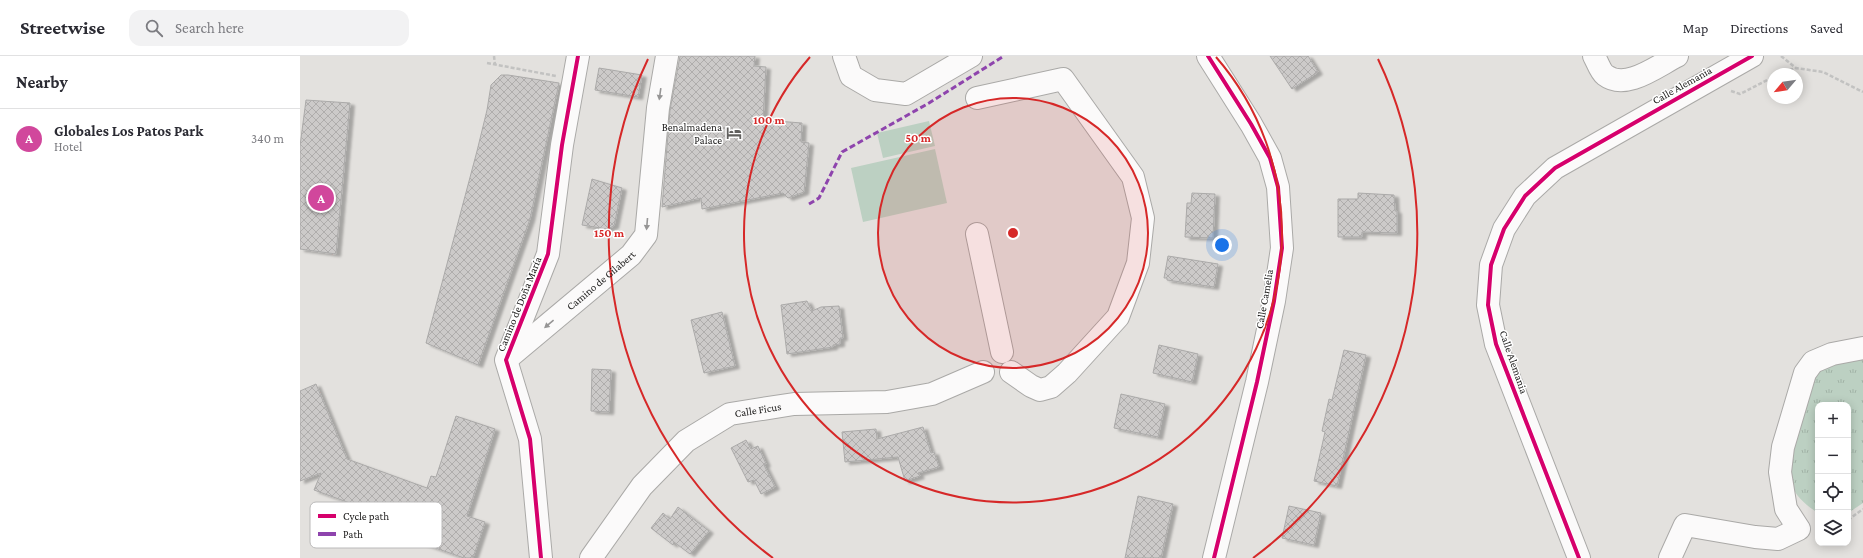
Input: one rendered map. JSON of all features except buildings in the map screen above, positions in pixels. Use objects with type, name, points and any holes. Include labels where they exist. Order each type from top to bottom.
[{"type":"street","name":"Camino de Doña María","points":[[541,558],[530,439],[506,360],[548,254],[562,145],[578,56]]},
{"type":"street","name":"Camino de Gilabert","points":[[506,360],[631,255],[646,235],[658,108],[667,56]]},
{"type":"street","points":[[844,56],[851,76],[875,90],[906,94],[971,56]]},
{"type":"street","name":"Calle Camelia","points":[[1208,56],[1251,124],[1270,158],[1278,187],[1282,248],[1274,301],[1257,382],[1214,558]]},
{"type":"street","points":[[1594,56],[1604,74],[1603,82],[1631,79],[1676,56]]},
{"type":"street","name":"Calle Alemania","points":[[1579,558],[1496,344],[1488,305],[1491,265],[1504,229],[1525,196],[1555,168],[1584,150],[1752,56]]},
{"type":"street","points":[[977,98],[1063,79],[1133,177],[1143,218],[1138,263],[1118,317],[1067,373],[1051,387],[1040,390],[1031,386],[1011,372]]},
{"type":"street","points":[[977,234],[1002,352]]},
{"type":"street","points":[[1670,558],[1685,525],[1755,538],[1778,539],[1799,529],[1786,510],[1780,472],[1783,447],[1805,374],[1813,362],[1832,354],[1863,348]]},
{"type":"street","points":[[992,352],[1002,352],[1006,354],[1011,362],[1011,372],[1000,381],[990,379],[983,372],[983,362],[988,354],[992,352]]},
{"type":"street","name":"Calle Ficus","points":[[591,558],[642,486],[686,441],[730,414],[794,404],[887,402],[932,394],[983,372]]},
{"type":"path","points":[[494,56],[495,65]]},
{"type":"path","points":[[1781,56],[1796,68]]},
{"type":"path","points":[[487,64],[560,77]]},
{"type":"path","points":[[1803,69],[1823,72],[1863,92]]},
{"type":"path","points":[[1725,89],[1740,94],[1767,79]]},
{"type":"path","points":[[1851,518],[1863,509]]},
{"type":"green space","points":[[929,121],[935,146],[883,158],[877,133]]},
{"type":"green space","points":[[935,149],[947,203],[863,222],[851,168]]},
{"type":"green space","points":[[1863,358],[1863,503],[1851,511],[1851,402],[1815,402],[1815,511],[1802,501],[1791,484],[1791,437],[1796,417],[1812,379],[1821,369],[1826,366]]},
{"type":"marked path","points":[[809,204],[819,198],[842,152],[929,103],[1004,56]]},
{"type":"cycle path","points":[[541,558],[530,439],[506,360],[548,254],[562,145],[578,56]]},
{"type":"cycle path","points":[[1208,56],[1251,124],[1270,158],[1278,187],[1282,248],[1274,301],[1257,382],[1214,558]]},
{"type":"cycle path","points":[[1579,558],[1496,344],[1488,305],[1491,265],[1504,229],[1525,196],[1555,168],[1752,56]]},
{"type":"place","name":"Benalmadena Palace","points":[[734,133]]},
{"type":"place","name":"Globales Los Patos Park","points":[[321,198]]}]
